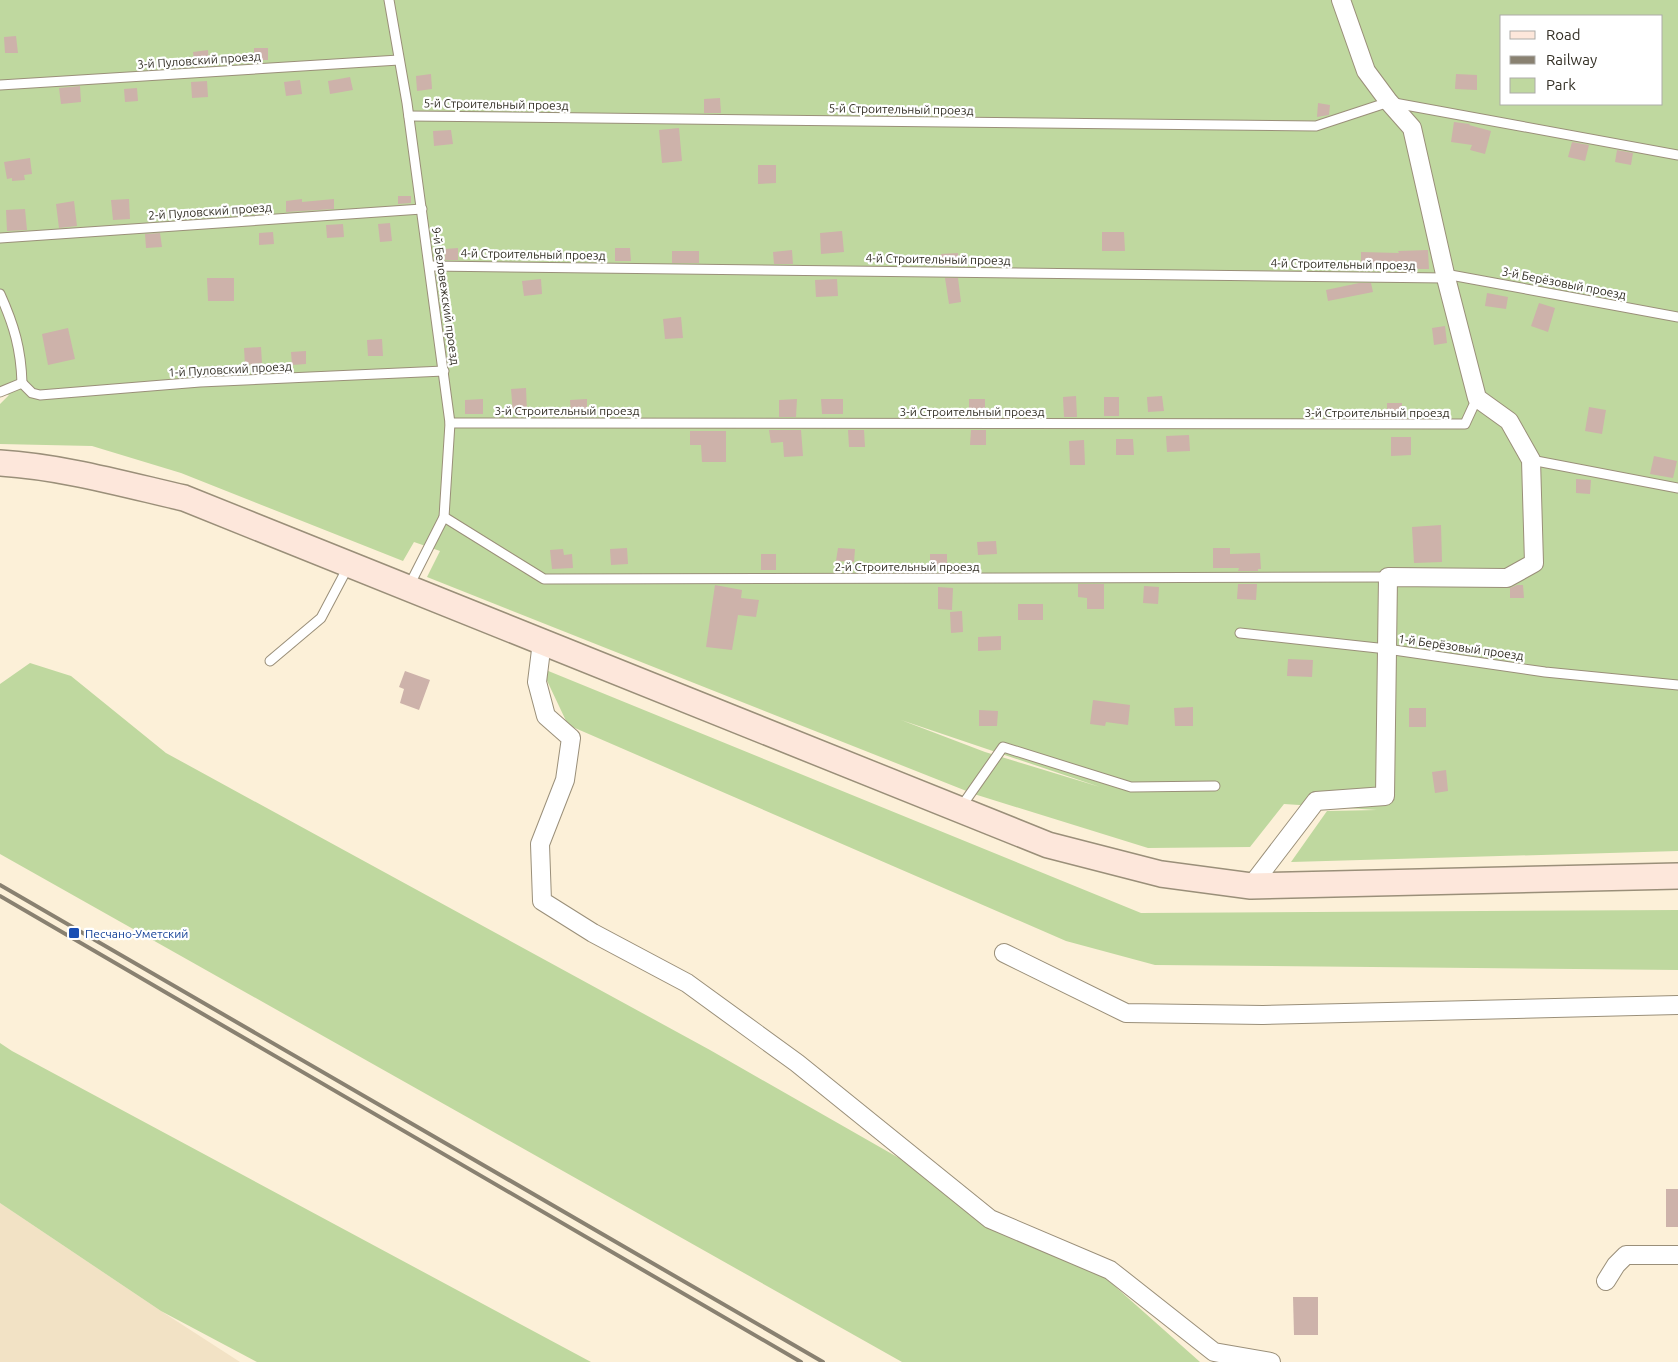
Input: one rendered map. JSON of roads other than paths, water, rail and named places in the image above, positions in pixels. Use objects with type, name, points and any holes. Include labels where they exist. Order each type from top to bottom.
[{"type":"main road","points":[[0,463],[84,474],[184,498],[1048,845],[1162,874],[1252,886],[1678,876]]},
{"type":"street","points":[[1252,886],[1316,801],[1384,796],[1388,577],[1507,578],[1534,563],[1531,460],[1509,421],[1477,398],[1446,276],[1412,128],[1389,102],[1366,71],[1341,0]]},
{"type":"street","points":[[542,642],[537,682],[546,716],[571,738],[565,780],[540,844],[542,902],[687,983],[797,1063],[990,1219],[1110,1270],[1214,1352],[1271,1362]]},
{"type":"street","points":[[1004,953],[1126,1013],[1263,1015],[1678,1005]]},
{"type":"street","points":[[1606,1281],[1616,1265],[1626,1255],[1678,1255]]},
{"type":"lane","name":"9-й Беловежский проезд","points":[[389,0],[409,116],[450,423],[444,517],[408,589]]},
{"type":"lane","name":"3-й Пуловский проезд","points":[[0,85],[400,60]]},
{"type":"lane","name":"5-й Строительный проезд","points":[[409,116],[1316,126],[1389,102]]},
{"type":"lane","points":[[1389,102],[1678,154]]},
{"type":"lane","name":"2-й Пуловский проезд","points":[[0,238],[422,209]]},
{"type":"lane","name":"4-й Строительный проезд","points":[[430,266],[1446,276]]},
{"type":"lane","name":"3-й Берёзовый проезд","points":[[1446,276],[1678,317]]},
{"type":"lane","points":[[0,294],[12,320],[21,357],[22,383],[0,392]]},
{"type":"lane","name":"1-й Пуловский проезд","points":[[22,383],[32,393],[40,395],[200,382],[444,371]]},
{"type":"lane","name":"3-й Строительный проезд","points":[[450,423],[1465,424],[1477,398]]},
{"type":"lane","points":[[1531,460],[1678,488]]},
{"type":"lane","name":"2-й Строительный проезд","points":[[444,517],[544,579],[1388,577]]},
{"type":"lane","points":[[270,661],[320,618],[349,565]]},
{"type":"lane","name":"1-й Берёзовый проезд","points":[[1240,632],[1387,649],[1545,672],[1678,685]]},
{"type":"lane","points":[[960,810],[1003,747],[1131,787],[1215,786]]},
{"type":"railway","points":[[0,885],[823,1362]]},
{"type":"railway","points":[[0,896],[801,1362]]},
{"type":"place","name":"Песчано-Уметский","points":[[74,933]]}]
